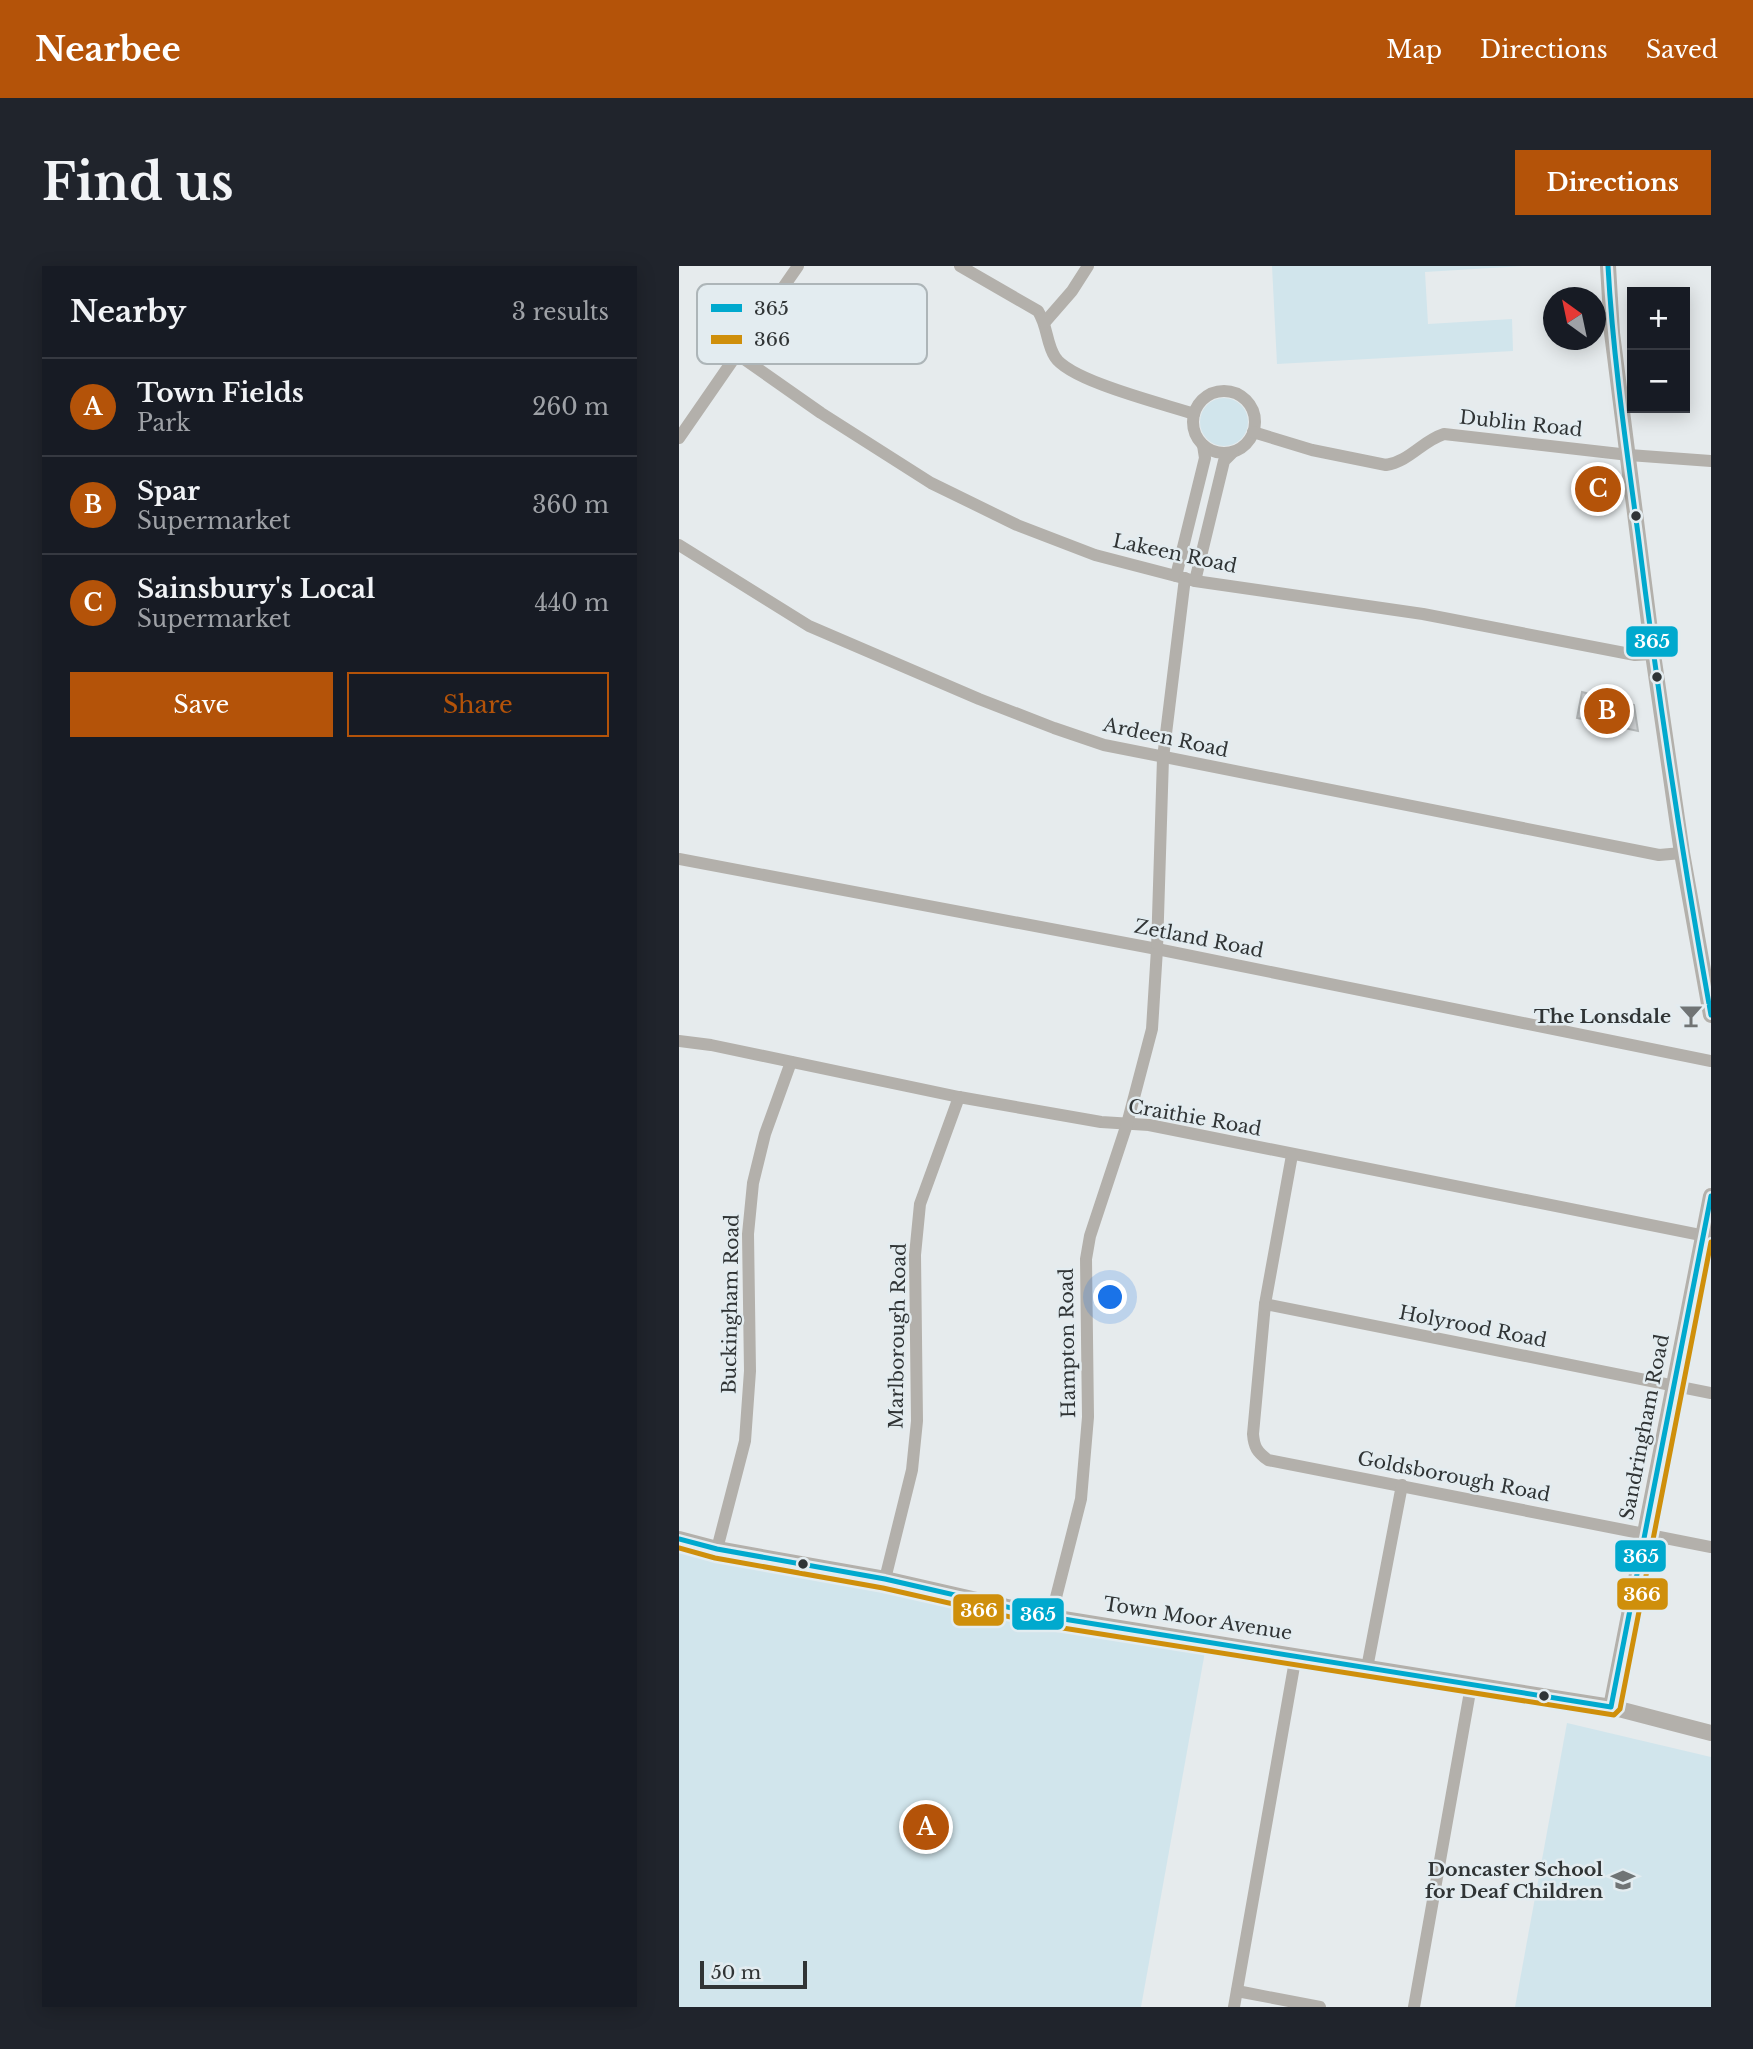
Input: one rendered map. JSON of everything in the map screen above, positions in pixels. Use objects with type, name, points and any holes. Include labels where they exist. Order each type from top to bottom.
[{"type":"street","points":[[786,284],[798,266]]},
{"type":"street","points":[[960,266],[1032,307],[1045,322],[1055,357],[1069,370],[1194,414]]},
{"type":"street","points":[[1045,322],[1072,291],[1088,266]]},
{"type":"street","points":[[1608,266],[1612,333],[1653,654],[1682,853],[1711,1015]]},
{"type":"street","points":[[679,438],[730,364]]},
{"type":"street","name":"Lakeen Road","points":[[752,364],[888,457],[962,500],[1095,555],[1186,578],[1423,614],[1635,655],[1653,654]]},
{"type":"street","points":[[1186,578],[1224,461],[1244,446],[1253,432],[1253,413],[1241,397],[1230,392],[1211,394],[1201,401],[1194,414],[1193,430],[1203,445],[1213,452],[1234,452]]},
{"type":"street","name":"Dublin Road","points":[[1253,432],[1312,450],[1387,465],[1398,463],[1431,439],[1444,434],[1629,455],[1711,461]]},
{"type":"street","points":[[1186,578],[1205,458],[1203,445]]},
{"type":"street","name":"Ardeen Road","points":[[679,545],[809,626],[1054,728],[1104,745],[1659,855],[1682,853]]},
{"type":"street","name":"Hampton Road","points":[[1051,1617],[1081,1499],[1089,1417],[1086,1259],[1090,1236],[1127,1124],[1152,1029],[1163,758],[1186,578]]},
{"type":"street","name":"Zetland Road","points":[[679,859],[1157,949],[1711,1061]]},
{"type":"street","name":"Craithie Road","points":[[679,1041],[711,1045],[959,1097],[1101,1122],[1149,1125],[1707,1236]]},
{"type":"street","name":"Buckingham Road","points":[[717,1549],[745,1441],[750,1371],[748,1234],[753,1183],[765,1134],[791,1062]]},
{"type":"street","name":"Marlborough Road","points":[[885,1579],[912,1469],[917,1421],[915,1255],[920,1204],[959,1097]]},
{"type":"street","points":[[1265,1304],[1292,1154]]},
{"type":"street","name":"Sandringham Road","points":[[1611,1707],[1674,1386],[1707,1236],[1711,1196]]},
{"type":"street","name":"Holyrood Road","points":[[1265,1304],[1711,1393]]},
{"type":"street","name":"Goldsborough Road","points":[[1265,1304],[1253,1434],[1258,1453],[1268,1460],[1711,1547]]},
{"type":"street","points":[[1367,1668],[1402,1485]]},
{"type":"street","name":"Town Moor Avenue","points":[[679,1539],[717,1549],[885,1579],[1051,1617],[1611,1707],[1711,1733]]},
{"type":"street","points":[[1234,2007],[1296,1655]]},
{"type":"street","points":[[1414,2007],[1471,1686]]},
{"type":"street","points":[[1237,1991],[1320,2007]]},
{"type":"shaded area","points":[[1272,266],[1523,266],[1425,272],[1428,324],[1512,319],[1513,351],[1277,364]]},
{"type":"shaded area","points":[[1224,398],[1241,405],[1248,422],[1241,439],[1224,446],[1207,439],[1200,422],[1207,405]]},
{"type":"shaded area","points":[[679,1539],[1206,1646],[1141,2007],[679,2007]]},
{"type":"shaded area","name":"Doncaster School for Deaf Children","points":[[1567,1723],[1711,1757],[1711,2007],[1515,2007]]},
{"type":"building","points":[[1582,692],[1634,705],[1638,731],[1577,718]]},
{"type":"transit line","name":"365","points":[[1608,266],[1620,400],[1654,655],[1680,835],[1711,1015]]},
{"type":"transit line","name":"365","points":[[679,1539],[717,1549],[885,1579],[1051,1617],[1611,1707],[1711,1196]]},
{"type":"transit line","name":"366","points":[[679,1548],[715,1558],[883,1588],[1050,1626],[1614,1715],[1620,1709],[1711,1242]]},
{"type":"place","name":"Sainsbury's Local","points":[[1598,489]]},
{"type":"place","name":"Spar","points":[[1607,711]]},
{"type":"place","name":"The Lonsdale","points":[[1691,1016]]},
{"type":"place","name":"Town Fields","points":[[926,1827]]},
{"type":"place","name":"Doncaster School for Deaf Children","points":[[1623,1880]]}]
